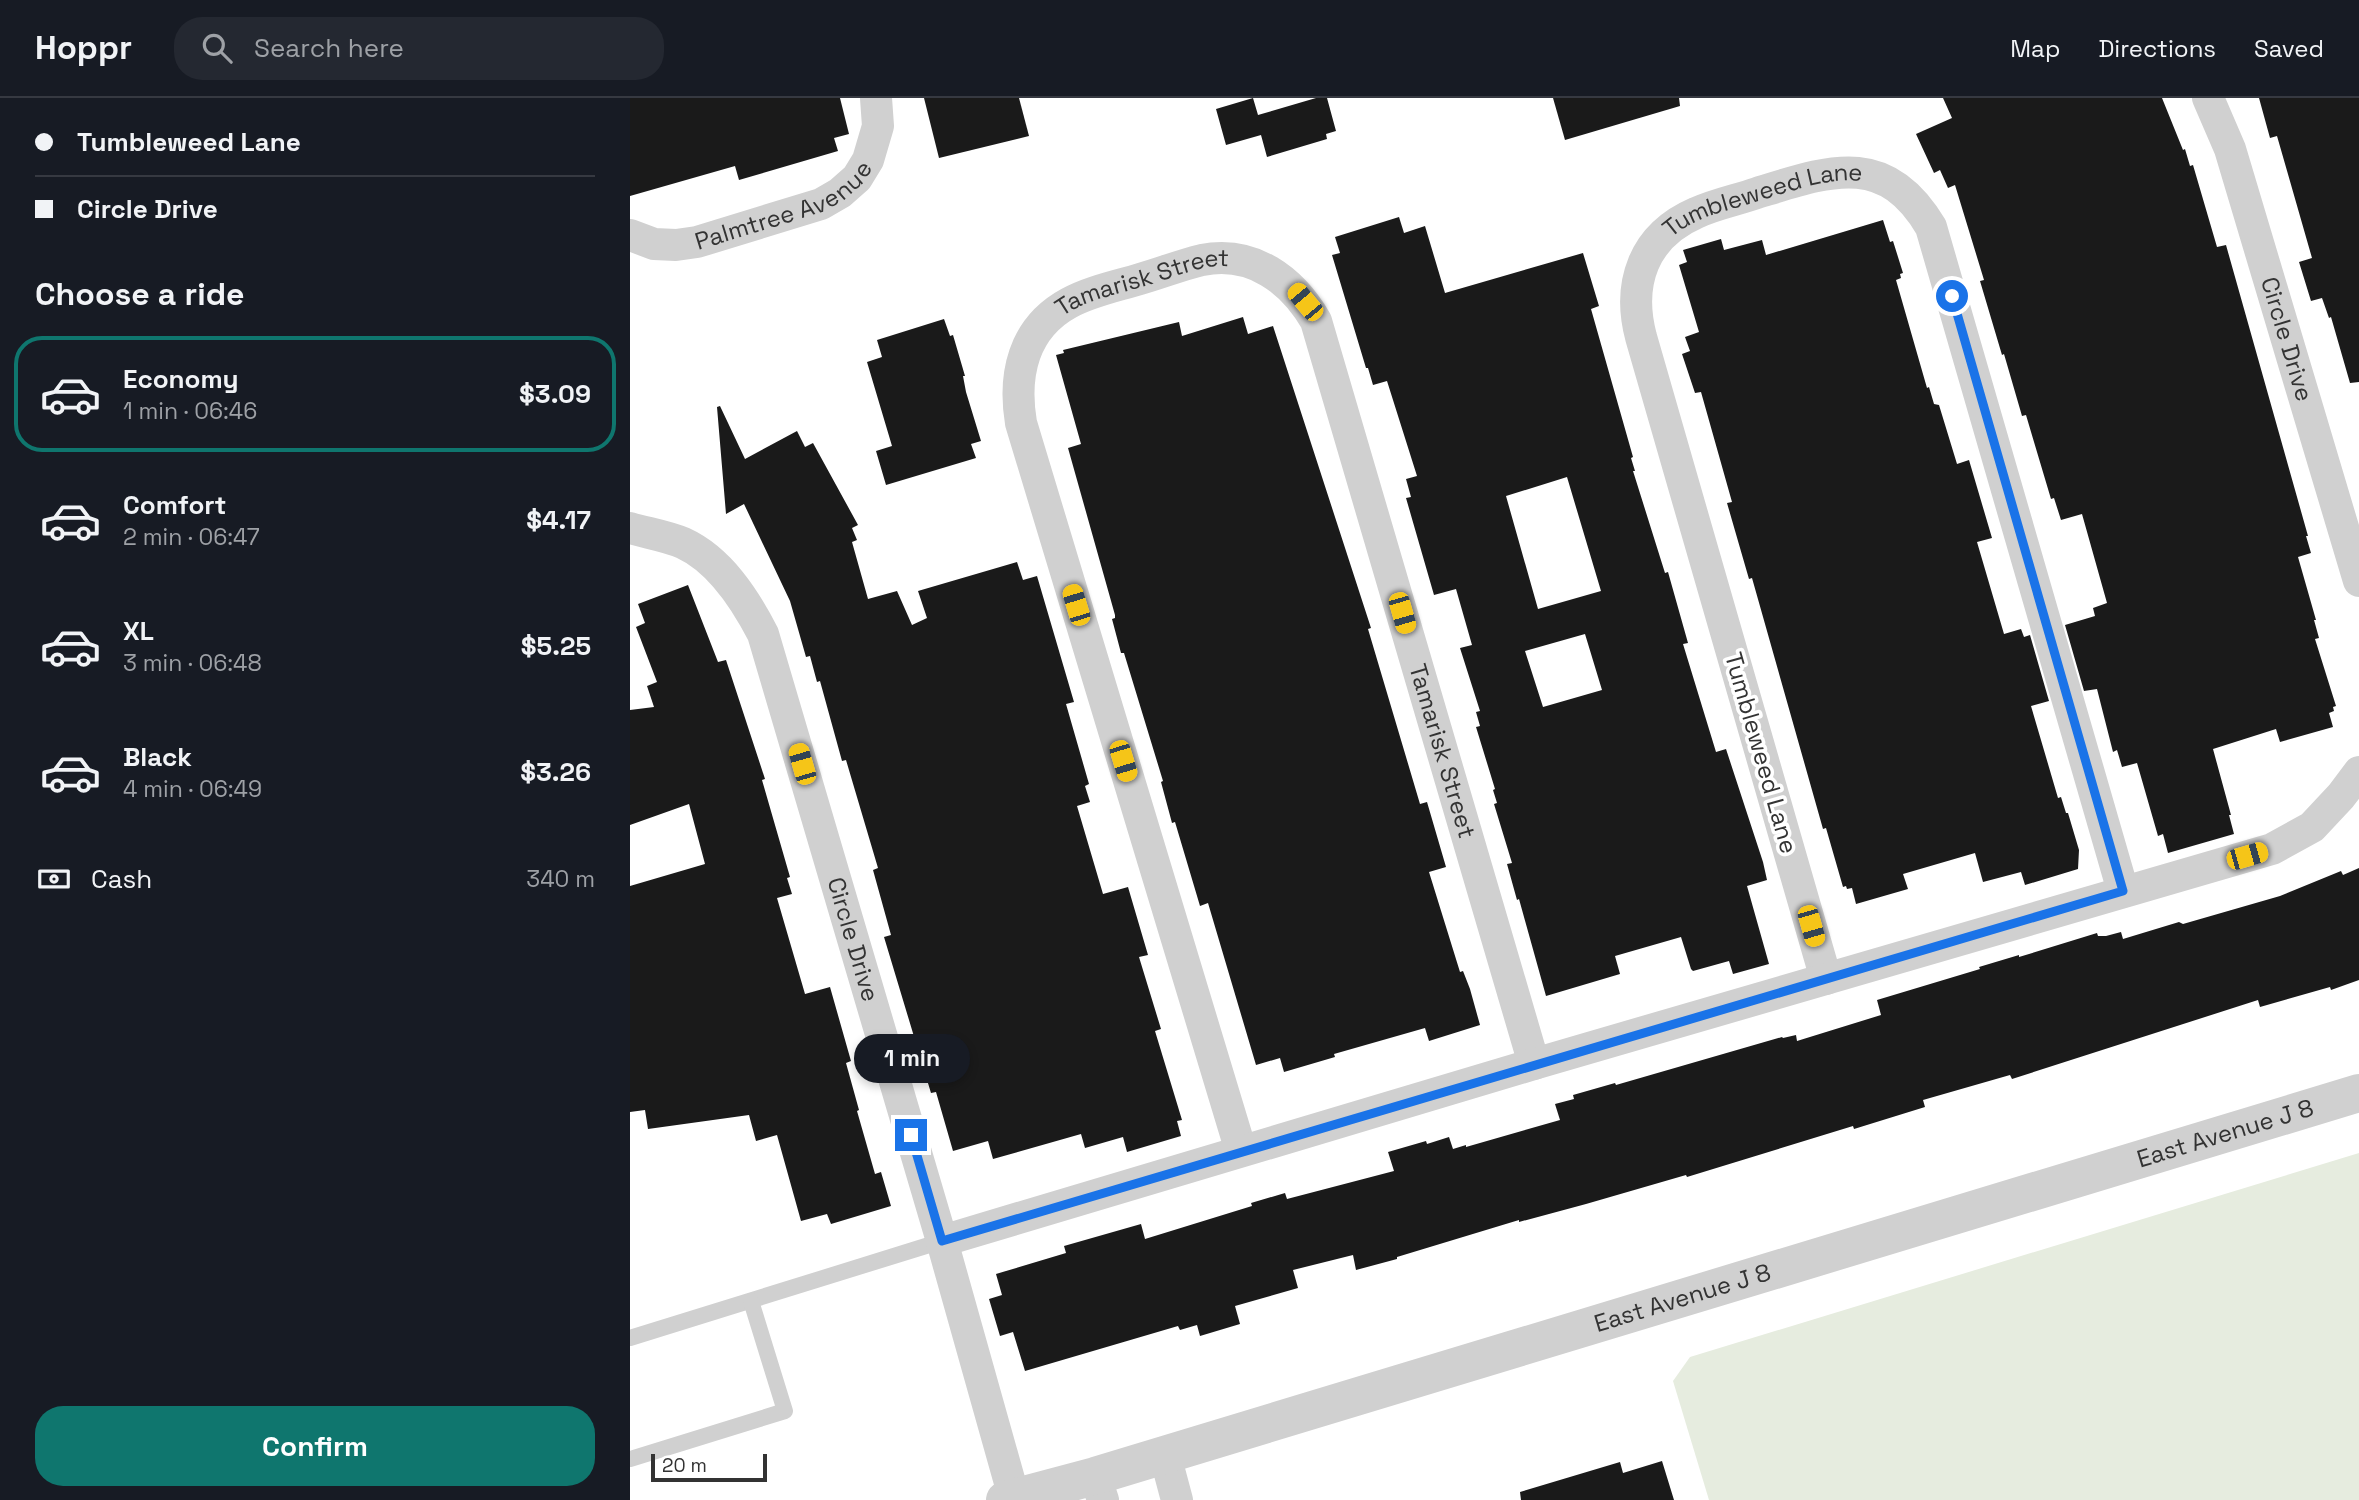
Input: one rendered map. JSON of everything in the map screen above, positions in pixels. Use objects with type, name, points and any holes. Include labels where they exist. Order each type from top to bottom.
[{"type":"street","name":"Palmtree Avenue","points":[[630,235],[654,244],[687,244],[821,204],[840,193],[857,178],[869,160],[878,126],[876,98]]},
{"type":"street","name":"Circle Drive","points":[[2208,98],[2230,149],[2359,581]]},
{"type":"street","name":"Tumbleweed Lane","points":[[1826,979],[1641,337],[1635,293],[1640,271],[1649,251],[1662,235],[1679,221],[1698,212],[1818,175],[1858,172],[1877,177],[1910,197],[1931,227],[2123,891]]},
{"type":"street","name":"Tamarisk Street","points":[[1241,1151],[1021,423],[1017,398],[1018,373],[1026,349],[1051,316],[1068,303],[1203,260],[1227,258],[1251,263],[1273,273],[1291,286],[1316,321],[1534,1064]]},
{"type":"street","name":"Circle Drive","points":[[630,528],[683,544],[703,556],[736,590],[763,634],[942,1241],[1009,1499]]},
{"type":"street","points":[[942,1241],[1534,1064],[2272,849],[2312,827],[2342,796],[2359,772]]},
{"type":"street","name":"East Avenue J 8","points":[[1009,1499],[1099,1488],[1165,1455],[2359,1093]]},
{"type":"street","points":[[1165,1455],[1177,1500]]},
{"type":"lane","points":[[630,1338],[942,1241]]},
{"type":"lane","points":[[630,1459],[785,1411],[751,1301]]},
{"type":"shaded area","points":[[2359,1153],[2359,1500],[1709,1500],[1673,1381],[1690,1357]]},
{"type":"building","points":[[630,98],[840,98],[849,134],[834,138],[838,151],[739,180],[735,166],[630,196]]},
{"type":"building","points":[[924,98],[1019,98],[1029,136],[939,158]]},
{"type":"building","points":[[1253,98],[1258,115],[1316,98],[1327,98],[1336,131],[1326,134],[1327,139],[1267,157],[1261,135],[1226,145],[1216,109]]},
{"type":"building","points":[[1553,98],[1679,98],[1680,106],[1565,140]]},
{"type":"building","points":[[1943,98],[2162,98],[2190,166],[2193,165],[2217,247],[2226,245],[2308,536],[2311,553],[2298,557],[2316,620],[2319,638],[2315,639],[2336,706],[2333,707],[2334,711],[2329,713],[2333,727],[2280,742],[2276,729],[2213,749],[2234,834],[2168,853],[2163,834],[2158,836],[2137,763],[2122,767],[2117,750],[2113,752],[2097,689],[2084,691],[2065,625],[2095,616],[2093,608],[2107,603],[2082,514],[2061,520],[2054,498],[2051,499],[2026,415],[2022,416],[2004,354],[2002,355],[1980,281],[1984,280],[1955,185],[1948,188],[1940,170],[1934,173],[1916,134],[1952,118]]},
{"type":"building","points":[[2259,98],[2359,98],[2359,382],[2350,383],[2331,317],[2329,318],[2322,298],[2311,301],[2299,262],[2312,258],[2277,136],[2270,138]]},
{"type":"building","points":[[1399,217],[1404,233],[1425,226],[1445,293],[1583,253],[1599,306],[1591,309],[1633,457],[1633,471],[1665,573],[1668,572],[1688,643],[1683,644],[1716,752],[1726,749],[1763,862],[1767,880],[1747,886],[1769,964],[1733,974],[1729,961],[1693,971],[1681,937],[1615,956],[1620,974],[1546,996],[1507,864],[1512,863],[1494,804],[1497,803],[1493,790],[1495,789],[1476,727],[1480,726],[1476,712],[1480,711],[1460,648],[1472,645],[1456,589],[1434,595],[1406,498],[1411,497],[1406,479],[1417,476],[1387,381],[1373,385],[1366,368],[1332,255],[1340,253],[1335,237]],"holes":[[[1567,477],[1601,591],[1538,609],[1506,496]],[[1585,634],[1602,690],[1543,707],[1525,651]]]},
{"type":"building","points":[[1883,220],[1903,273],[1900,274],[1901,278],[1896,280],[1927,388],[1929,387],[1934,404],[1939,405],[1957,464],[1969,460],[1992,538],[1977,542],[2004,634],[2021,629],[2024,637],[2030,635],[2049,701],[2031,706],[2058,798],[2061,797],[2068,813],[2079,850],[2078,869],[2025,885],[2021,872],[1983,882],[1975,853],[1903,874],[1908,889],[1856,904],[1852,888],[1843,887],[1826,828],[1823,829],[1752,578],[1749,579],[1727,503],[1732,502],[1701,392],[1695,393],[1682,354],[1690,351],[1685,337],[1699,332],[1679,265],[1687,262],[1683,250],[1721,239],[1724,250],[1762,240],[1766,255]]},
{"type":"building","points":[[1243,317],[1248,334],[1273,326],[1371,628],[1368,629],[1420,804],[1427,802],[1446,867],[1429,872],[1460,972],[1463,971],[1470,989],[1480,1025],[1429,1041],[1425,1028],[1334,1054],[1335,1057],[1284,1072],[1280,1058],[1256,1065],[1208,903],[1200,906],[1175,822],[1172,823],[1161,782],[1163,781],[1124,653],[1121,653],[1112,619],[1115,615],[1068,448],[1081,444],[1056,355],[1064,353],[1063,350],[1179,322],[1182,336]]},
{"type":"building","points":[[944,319],[950,336],[953,335],[981,441],[971,444],[976,458],[886,485],[876,451],[892,446],[867,362],[882,357],[877,340]]},
{"type":"building","points":[[720,406],[745,459],[797,431],[805,447],[813,443],[858,525],[852,528],[857,540],[852,542],[868,599],[897,591],[912,625],[927,618],[918,591],[1017,562],[1023,580],[1037,576],[1074,702],[1066,704],[1089,784],[1085,786],[1090,802],[1077,806],[1103,894],[1128,887],[1148,955],[1139,957],[1161,1029],[1155,1031],[1182,1120],[1177,1121],[1181,1136],[1127,1152],[1123,1137],[1085,1148],[1081,1134],[993,1159],[988,1141],[953,1151],[936,1092],[931,1093],[884,937],[891,935],[873,870],[878,868],[846,760],[842,761],[820,681],[817,682],[810,656],[806,657],[790,601],[744,504],[726,514],[717,407]]},
{"type":"building","points":[[688,585],[718,662],[726,660],[765,779],[762,780],[790,877],[787,878],[792,894],[777,898],[805,994],[830,987],[851,1061],[846,1063],[859,1110],[857,1111],[875,1174],[881,1172],[891,1206],[831,1224],[827,1214],[801,1221],[777,1135],[756,1141],[749,1115],[648,1129],[645,1110],[630,1112],[630,886],[705,864],[689,804],[630,825],[630,710],[654,707],[647,686],[657,682],[636,627],[645,623],[638,604]]},
{"type":"building","points":[[2359,868],[2359,980],[2331,990],[2330,987],[2260,1007],[2258,1000],[2012,1079],[2010,1075],[1923,1100],[1925,1107],[1854,1129],[1853,1126],[1687,1177],[1686,1175],[1519,1220],[1397,1259],[1356,1270],[1353,1255],[1293,1270],[1298,1288],[1235,1306],[1240,1324],[1200,1336],[1197,1325],[1180,1330],[1178,1326],[1025,1371],[1013,1332],[1000,1336],[989,1299],[1002,1295],[996,1274],[1066,1253],[1064,1246],[1141,1224],[1145,1239],[1285,1193],[1287,1199],[1394,1171],[1388,1152],[1449,1137],[1453,1149],[1466,1147],[1560,1120],[1555,1104],[1574,1099],[1573,1095],[1782,1037],[1796,1035],[1797,1041],[1881,1015],[1877,1000],[2019,955],[2097,933],[2098,936],[2106,936],[2121,932],[2123,939],[2179,922],[2183,924],[2280,896],[2341,871],[2343,875]]},
{"type":"building","points":[[1662,1461],[1674,1500],[1521,1500],[1520,1492],[1620,1462],[1623,1473]]},
{"type":"route","points":[[911,1135],[942,1241],[2123,891],[1952,296]]}]
